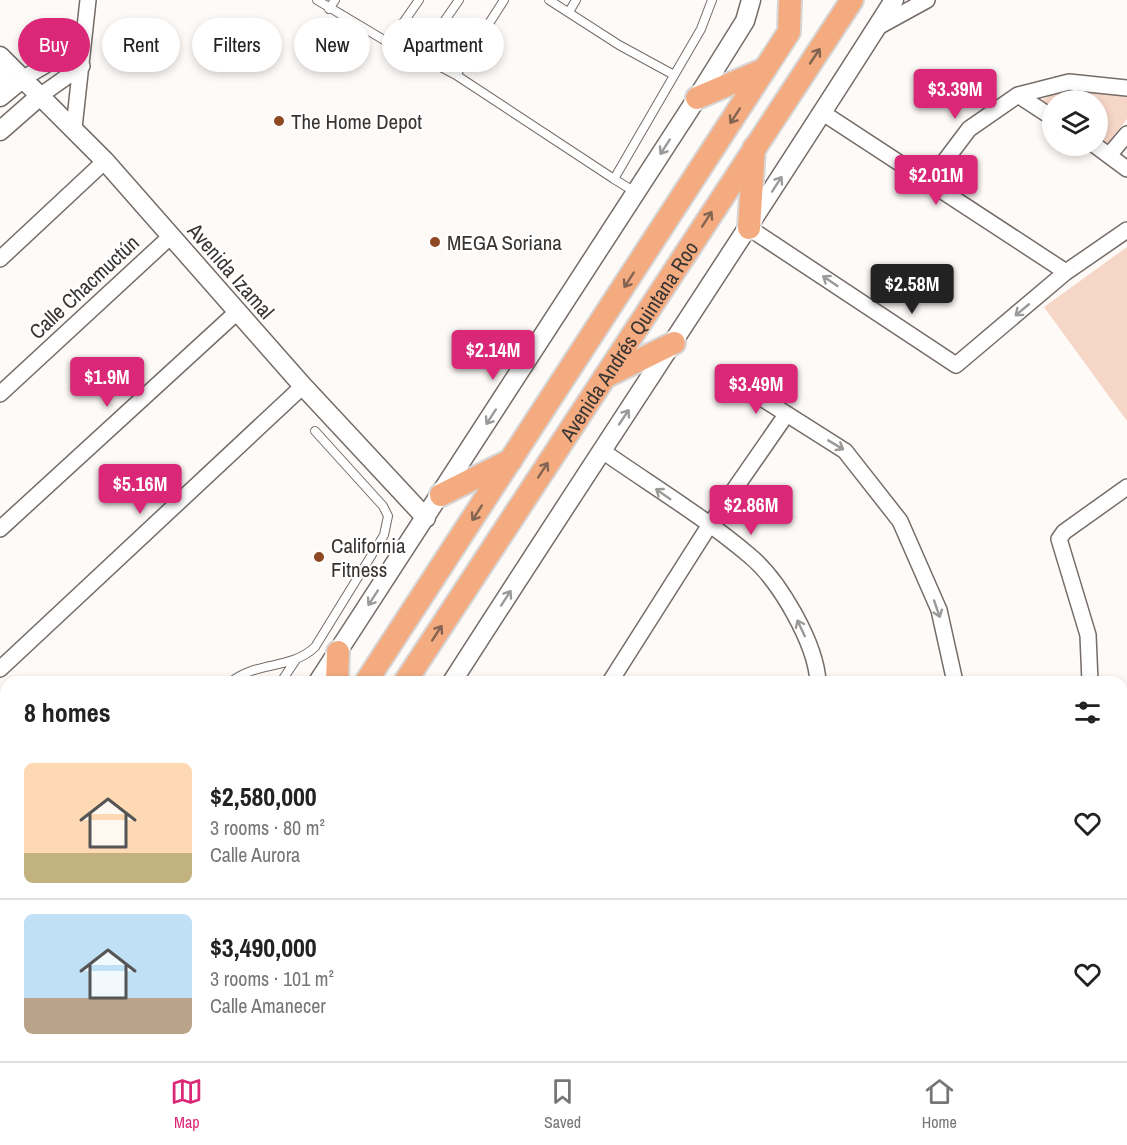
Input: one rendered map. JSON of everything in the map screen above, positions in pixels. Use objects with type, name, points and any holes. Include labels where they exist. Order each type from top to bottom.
[{"type":"main road","name":"Avenida Andrés Quintana Roo","points":[[370,676],[789,32],[790,0]]},
{"type":"main road","name":"Avenida Andrés Quintana Roo","points":[[409,676],[846,7]]},
{"type":"main road","points":[[697,98],[765,69]]},
{"type":"main road","points":[[749,228],[754,146]]},
{"type":"main road","points":[[603,378],[674,343]]},
{"type":"main road","points":[[441,495],[512,460]]},
{"type":"main road","points":[[337,676],[338,652]]},
{"type":"street","points":[[86,18],[88,0]]},
{"type":"street","points":[[322,676],[697,98],[745,21],[751,0]]},
{"type":"street","name":"Avenida Andrés Quintana Roo","points":[[456,676],[601,450],[749,228],[894,0]]},
{"type":"street","points":[[876,28],[927,0]]},
{"type":"street","points":[[0,83],[3,59]]},
{"type":"street","name":"Avenida Izamal","points":[[3,59],[105,161],[303,386],[426,518]]},
{"type":"street","points":[[0,98],[34,72]]},
{"type":"street","points":[[0,131],[41,95],[74,72]]},
{"type":"street","points":[[74,128],[81,72]]},
{"type":"street","points":[[929,182],[969,129],[1018,96],[1069,82],[1127,88]]},
{"type":"street","points":[[1018,96],[1042,111]]},
{"type":"street","points":[[823,113],[1066,272]]},
{"type":"street","points":[[1127,134],[1110,154],[1127,169]]},
{"type":"street","points":[[0,259],[105,161]]},
{"type":"street","points":[[749,228],[956,365],[1066,272],[1127,230]]},
{"type":"street","name":"Calle Chacmuctún","points":[[0,394],[171,236]]},
{"type":"street","points":[[0,529],[237,312]]},
{"type":"street","points":[[0,669],[303,386]]},
{"type":"street","points":[[744,387],[844,451],[900,522],[939,610],[954,676]]},
{"type":"street","points":[[614,676],[710,526],[786,415]]},
{"type":"street","points":[[601,450],[752,558],[791,608],[817,662],[818,676]]},
{"type":"street","points":[[1090,676],[1088,635],[1059,539],[1064,532],[1127,487]]},
{"type":"lane","points":[[317,0],[382,39]]},
{"type":"lane","points":[[330,9],[335,0]]},
{"type":"lane","points":[[406,18],[419,0]]},
{"type":"lane","points":[[446,18],[459,0]]},
{"type":"lane","points":[[456,75],[504,0]]},
{"type":"lane","points":[[549,0],[619,45],[674,75]]},
{"type":"lane","points":[[569,12],[576,0]]},
{"type":"lane","points":[[614,179],[701,29],[712,0]]},
{"type":"lane","points":[[450,72],[636,192]]},
{"type":"lane","points":[[285,676],[295,661],[315,647],[384,535],[388,516],[383,506],[315,431]]},
{"type":"lane","points":[[242,676],[258,667],[295,661]]},
{"type":"shaded area","points":[[1108,91],[1127,94],[1127,119],[1108,143]]},
{"type":"shaded area","points":[[1127,247],[1127,421],[1044,307]]},
{"type":"place","name":"The Home Depot","points":[[279,121]]},
{"type":"place","name":"MEGA Soriana","points":[[435,242]]},
{"type":"place","name":"California Fitness","points":[[319,557]]}]
